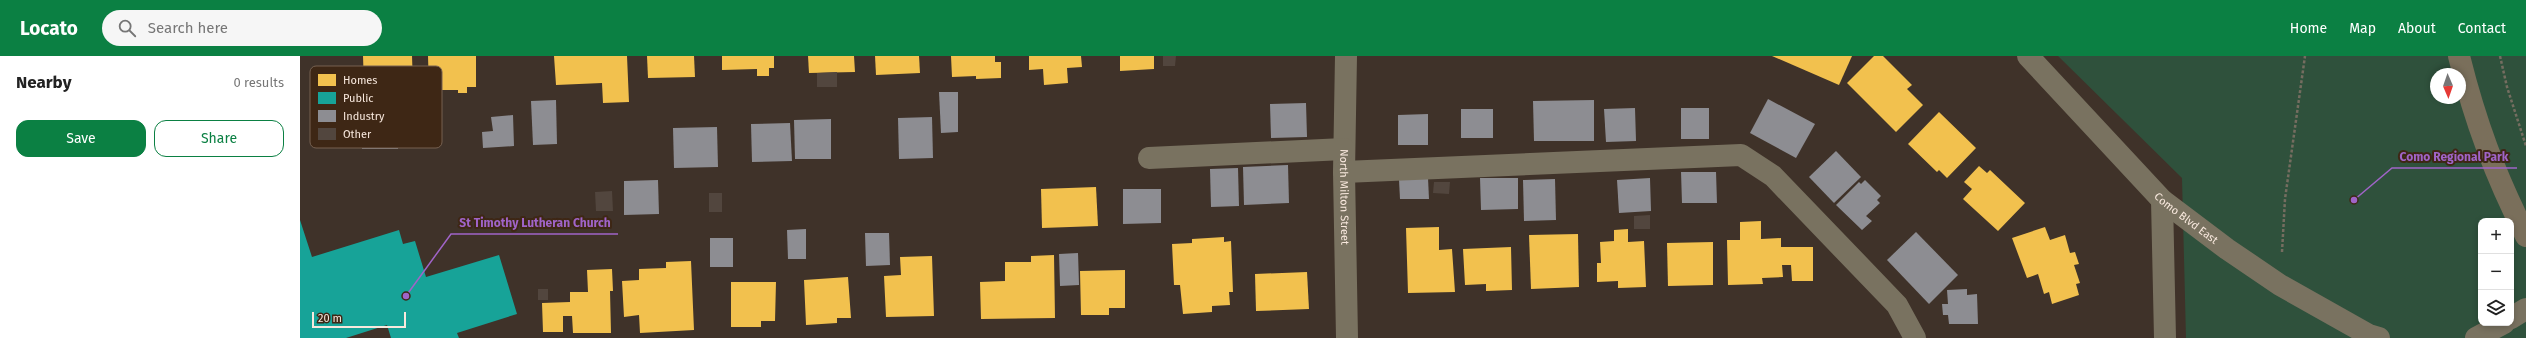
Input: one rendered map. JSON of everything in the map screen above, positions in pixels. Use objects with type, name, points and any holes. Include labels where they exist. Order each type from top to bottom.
[{"type":"main road","points":[[2459,56],[2476,121],[2501,186],[2526,236]]},
{"type":"street","name":"North Milton Street","points":[[1346,56],[1344,172],[1347,338]]},
{"type":"street","name":"Como Blvd East","points":[[2028,56],[2162,200],[2280,285],[2379,338]]},
{"type":"street","points":[[1149,158],[1344,149]]},
{"type":"street","points":[[1344,172],[1741,155],[1773,176],[1897,305],[1915,338]]},
{"type":"street","points":[[2162,200],[2165,338]]},
{"type":"street","points":[[2514,316],[2526,309]]},
{"type":"street","points":[[2476,338],[2498,326]]},
{"type":"path","points":[[2280,285],[2285,199],[2304,56]]},
{"type":"path","points":[[2500,56],[2507,87],[2526,146]]},
{"type":"green space","points":[[2058,56],[2526,56],[2526,338],[2186,338],[2182,178]]},
{"type":"building: Homes","points":[[363,56],[412,56],[412,66],[363,66]]},
{"type":"building: Homes","points":[[428,56],[476,56],[476,87],[467,87],[467,93],[458,93],[458,90],[442,90],[442,66],[428,66]]},
{"type":"building: Homes","points":[[554,56],[627,56],[629,102],[603,103],[602,83],[556,85]]},
{"type":"building: Homes","points":[[647,56],[694,56],[695,77],[648,78]]},
{"type":"building: Homes","points":[[722,56],[774,56],[774,68],[769,68],[769,76],[757,76],[757,69],[722,70]]},
{"type":"building: Homes","points":[[808,56],[854,56],[855,72],[809,73]]},
{"type":"building: Homes","points":[[875,56],[919,56],[920,73],[876,75]]},
{"type":"building: Homes","points":[[951,56],[995,56],[995,62],[1001,62],[1001,78],[976,79],[976,76],[952,77]]},
{"type":"building: Homes","points":[[1029,56],[1081,56],[1082,67],[1067,68],[1068,83],[1044,85],[1043,69],[1029,70]]},
{"type":"building: Homes","points":[[1120,56],[1154,56],[1154,69],[1120,71]]},
{"type":"building: Homes","points":[[1772,56],[1852,56],[1839,85]]},
{"type":"building: Homes","points":[[1874,56],[1883,56],[1912,85],[1907,89],[1923,105],[1896,132],[1847,83]]},
{"type":"building: Homes","points":[[1939,112],[1976,148],[1947,178],[1939,170],[1937,172],[1908,144]]},
{"type":"building: Homes","points":[[1979,166],[1987,173],[1990,170],[2025,203],[1998,231],[1963,199],[1972,189],[1964,182]]},
{"type":"building: Homes","points":[[1096,187],[1098,226],[1042,228],[1041,189]]},
{"type":"building: Homes","points":[[1761,221],[1761,239],[1781,238],[1781,247],[1813,247],[1813,281],[1792,281],[1791,265],[1782,265],[1783,277],[1762,278],[1763,284],[1728,285],[1727,240],[1740,240],[1740,222]]},
{"type":"building: Homes","points":[[1439,227],[1439,250],[1452,249],[1455,292],[1408,293],[1406,228]]},
{"type":"building: Homes","points":[[2045,227],[2050,240],[2065,235],[2070,253],[2075,252],[2079,264],[2074,265],[2080,283],[2076,284],[2079,295],[2052,304],[2049,292],[2044,294],[2038,274],[2027,278],[2012,238]]},
{"type":"building: Homes","points":[[1628,229],[1628,242],[1644,241],[1646,287],[1618,288],[1618,281],[1597,282],[1597,263],[1601,263],[1600,242],[1614,241],[1614,230]]},
{"type":"building: Homes","points":[[1578,234],[1579,287],[1531,289],[1529,235]]},
{"type":"building: Homes","points":[[1224,237],[1224,242],[1231,241],[1233,292],[1229,292],[1230,305],[1212,306],[1212,312],[1183,314],[1180,285],[1174,285],[1172,244],[1192,243],[1192,239]]},
{"type":"building: Homes","points":[[1713,242],[1713,285],[1668,286],[1667,243]]},
{"type":"building: Homes","points":[[1511,247],[1512,290],[1486,291],[1486,284],[1465,285],[1463,249]]},
{"type":"building: Homes","points":[[1054,255],[1055,318],[981,319],[980,282],[1005,281],[1005,262],[1031,262],[1031,256]]},
{"type":"building: Homes","points":[[932,256],[934,316],[886,317],[884,276],[901,275],[900,257]]},
{"type":"building: Homes","points":[[691,261],[694,330],[640,333],[639,315],[624,317],[622,281],[639,280],[639,269],[666,268],[666,262]]},
{"type":"building: Homes","points":[[612,269],[613,291],[610,291],[611,333],[573,333],[572,316],[563,316],[563,332],[543,332],[542,303],[570,302],[570,292],[588,292],[587,270]]},
{"type":"building: Homes","points":[[1125,270],[1125,308],[1109,308],[1109,315],[1081,315],[1080,271]]},
{"type":"building: Homes","points":[[1307,272],[1309,309],[1256,311],[1255,274]]},
{"type":"building: Homes","points":[[848,277],[851,318],[837,318],[837,323],[806,325],[804,280]]},
{"type":"building: Homes","points":[[731,282],[776,282],[775,321],[761,321],[761,327],[731,327]]},
{"type":"building: Public","points":[[300,220],[312,257],[399,230],[403,244],[415,241],[426,277],[499,255],[517,314],[457,333],[459,338],[391,338],[387,325],[346,338],[300,338]]},
{"type":"building: Industry","points":[[939,92],[958,92],[958,132],[941,133]]},
{"type":"building: Industry","points":[[1768,99],[1815,124],[1796,158],[1750,133]]},
{"type":"building: Industry","points":[[556,100],[557,144],[533,145],[531,101]]},
{"type":"building: Industry","points":[[1594,100],[1594,141],[1534,141],[1533,101]]},
{"type":"building: Industry","points":[[1306,103],[1307,137],[1271,138],[1270,104]]},
{"type":"building: Industry","points":[[1635,108],[1636,141],[1606,142],[1604,109]]},
{"type":"building: Industry","points":[[1681,108],[1709,108],[1709,139],[1681,139]]},
{"type":"building: Industry","points":[[1461,109],[1493,109],[1493,138],[1461,138]]},
{"type":"building: Industry","points":[[1428,114],[1428,145],[1398,145],[1398,115]]},
{"type":"building: Industry","points":[[513,115],[514,146],[483,148],[482,132],[493,131],[491,117]]},
{"type":"building: Industry","points":[[932,117],[933,158],[899,159],[898,118]]},
{"type":"building: Industry","points":[[831,119],[831,159],[795,159],[794,120]]},
{"type":"building: Industry","points":[[790,123],[792,161],[752,162],[751,124]]},
{"type":"building: Industry","points":[[717,127],[718,167],[674,168],[673,128]]},
{"type":"building: Industry","points":[[362,148],[398,148],[398,149]]},
{"type":"building: Industry","points":[[1836,151],[1861,177],[1834,203],[1809,177]]},
{"type":"building: Industry","points":[[1288,165],[1289,203],[1244,205],[1243,167]]},
{"type":"building: Industry","points":[[1238,168],[1239,206],[1211,207],[1210,169]]},
{"type":"building: Industry","points":[[1681,172],[1716,172],[1717,203],[1682,203]]},
{"type":"building: Industry","points":[[1428,178],[1429,199],[1400,199],[1399,180]]},
{"type":"building: Industry","points":[[1480,178],[1518,178],[1518,209],[1481,210]]},
{"type":"building: Industry","points":[[1650,178],[1651,211],[1619,213],[1617,180]]},
{"type":"building: Industry","points":[[1555,179],[1556,220],[1524,221],[1523,180]]},
{"type":"building: Industry","points":[[658,180],[659,214],[624,215],[624,181]]},
{"type":"building: Industry","points":[[1865,180],[1881,196],[1877,200],[1880,203],[1866,216],[1872,221],[1862,230],[1836,205],[1859,182],[1861,184]]},
{"type":"building: Industry","points":[[1123,189],[1161,189],[1161,223],[1123,224]]},
{"type":"building: Industry","points":[[806,229],[806,259],[788,259],[787,230]]},
{"type":"building: Industry","points":[[1916,232],[1958,275],[1929,304],[1887,260]]},
{"type":"building: Industry","points":[[865,233],[889,233],[890,265],[866,266]]},
{"type":"building: Industry","points":[[710,238],[733,238],[733,267],[710,267]]},
{"type":"building: Industry","points":[[1078,253],[1079,285],[1060,286],[1059,254]]},
{"type":"building: Industry","points":[[1967,289],[1967,295],[1977,294],[1978,324],[1949,324],[1948,315],[1943,315],[1942,304],[1948,304],[1947,290]]},
{"type":"building: Other","points":[[1163,56],[1176,56],[1175,66],[1163,66]]},
{"type":"building: Other","points":[[837,72],[837,87],[817,87],[817,73]]},
{"type":"building: Other","points":[[1434,182],[1450,182],[1449,194],[1433,193]]},
{"type":"building: Other","points":[[612,191],[613,211],[596,211],[595,192]]},
{"type":"building: Other","points":[[709,193],[722,193],[722,212],[709,212]]},
{"type":"building: Other","points":[[1650,215],[1650,229],[1634,229],[1634,216]]},
{"type":"building: Other","points":[[538,289],[548,289],[548,300],[538,300]]},
{"type":"place","name":"Como Regional Park","points":[[2354,200]]},
{"type":"place","name":"St Timothy Lutheran Church","points":[[406,296]]}]
